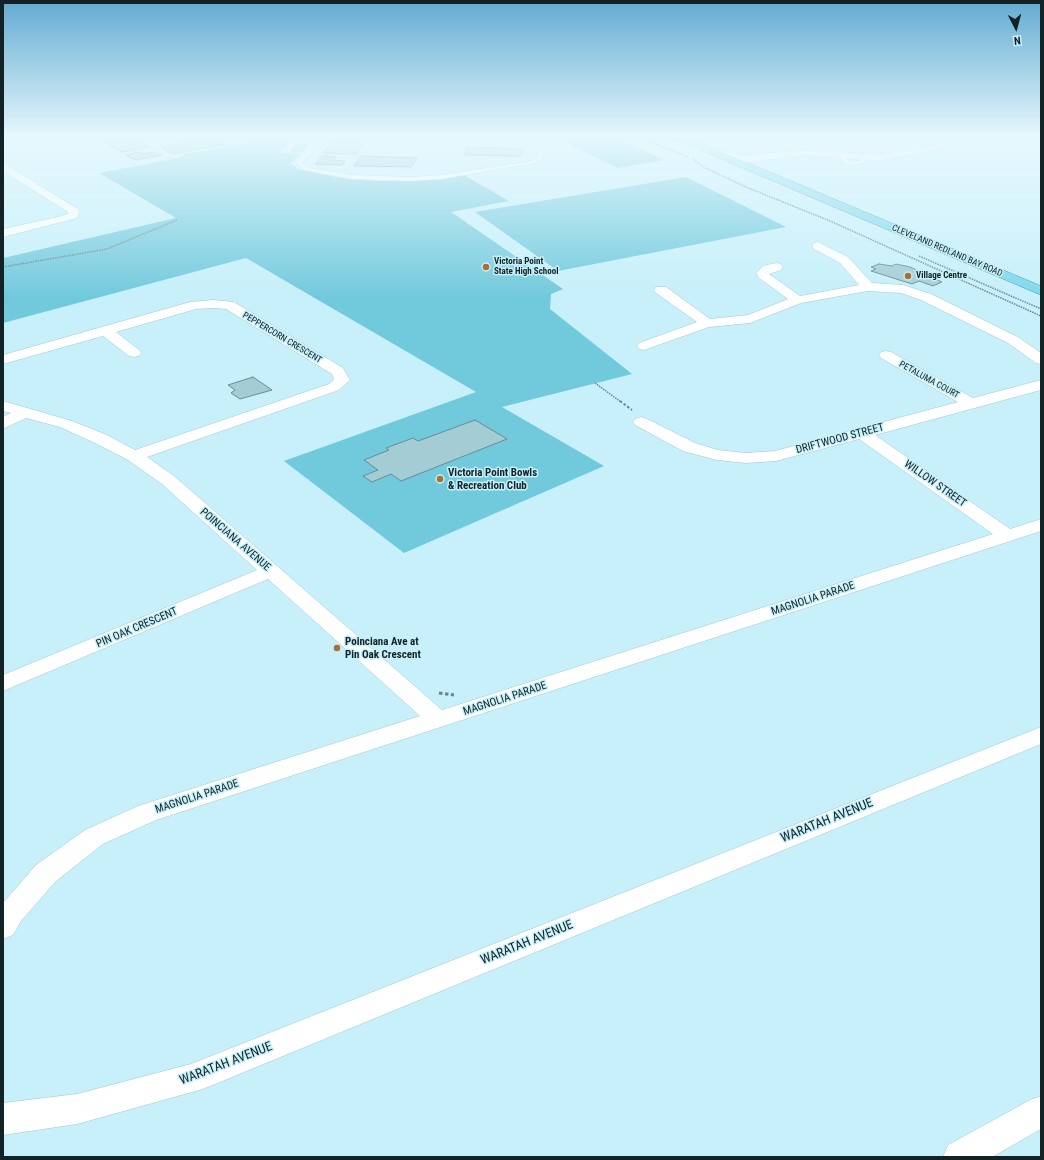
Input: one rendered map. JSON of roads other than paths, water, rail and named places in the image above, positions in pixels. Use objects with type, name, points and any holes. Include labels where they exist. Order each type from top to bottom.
[{"type":"highway","name":"CLEVELAND REDLAND BAY ROAD","points":[[803,190],[1041,292]]},
{"type":"street","points":[[3,233],[73,216],[74,211],[41,190]]},
{"type":"street","points":[[818,246],[844,260],[868,287]]},
{"type":"street","points":[[778,267],[767,269],[762,274],[765,278],[798,300]]},
{"type":"street","points":[[644,346],[708,323],[750,319],[798,300],[868,287],[903,289],[926,297],[1013,340],[1041,360]]},
{"type":"street","points":[[661,290],[708,323]]},
{"type":"street","name":"PEPPERCORN CRESCENT","points":[[3,360],[195,305],[213,304],[229,305],[338,372],[342,380],[334,387],[134,456]]},
{"type":"street","points":[[104,331],[134,353]]},
{"type":"street","name":"PETALUMA COURT","points":[[886,355],[972,404]]},
{"type":"street","name":"DRIFTWOOD STREET","points":[[641,422],[689,447],[718,455],[746,458],[776,456],[1041,385]]},
{"type":"street","name":"POINCIANA AVENUE","points":[[3,406],[66,424],[102,439],[134,456],[168,480],[439,720]]},
{"type":"street","points":[[3,424],[25,412]]},
{"type":"street","name":"WILLOW STREET","points":[[862,433],[1008,536]]},
{"type":"street","name":"MAGNOLIA PARADE","points":[[3,926],[11,913],[46,873],[94,837],[147,813],[1041,525]]},
{"type":"street","name":"PIN OAK CRESCENT","points":[[3,684],[271,571]]},
{"type":"street","name":"WARATAH AVENUE","points":[[3,1119],[77,1109],[192,1078],[1041,735]]},
{"type":"street","points":[[960,1157],[1041,1111]]},
{"type":"place","name":"Victoria Point State High School","points":[[486,267]]},
{"type":"place","name":"Village Centre","points":[[908,276]]},
{"type":"place","name":"Victoria Point Bowls & Recreation Club","points":[[440,479]]},
{"type":"place","name":"Poinciana Ave at Pin Oak Crescent","points":[[337,648]]}]
